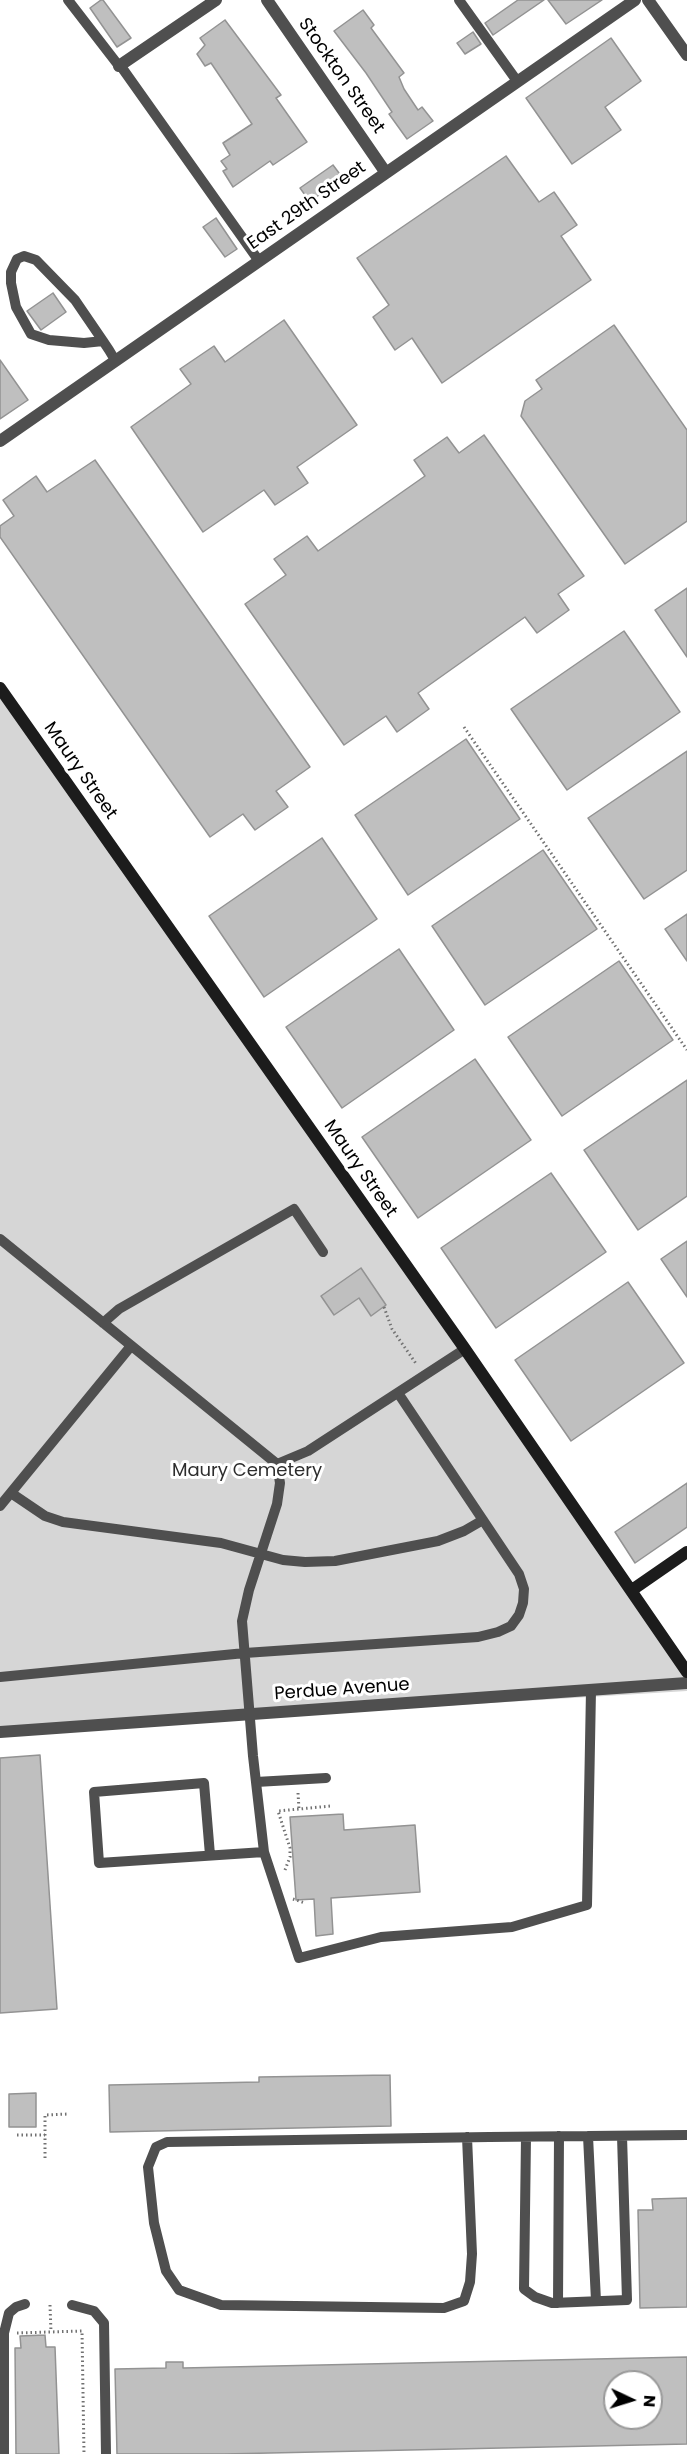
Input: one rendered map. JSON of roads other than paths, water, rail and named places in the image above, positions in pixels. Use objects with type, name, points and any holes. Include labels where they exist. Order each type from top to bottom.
[{"type":"street","points":[[119,66],[216,0]]},
{"type":"street","name":"Stockton Street","points":[[267,0],[386,173]]},
{"type":"street","name":"East 29th Street","points":[[0,441],[635,0]]},
{"type":"street","points":[[648,0],[687,55]]},
{"type":"street","name":"Maury Street","points":[[0,688],[465,1349],[687,1672]]},
{"type":"street","points":[[632,1590],[687,1552]]},
{"type":"street","name":"Perdue Avenue","points":[[0,1732],[687,1683]]},
{"type":"lane","points":[[68,0],[119,66],[259,261]]},
{"type":"lane","points":[[459,0],[517,81]]},
{"type":"lane","points":[[103,340],[84,343],[49,340],[31,334],[16,307],[11,283],[11,272],[16,259],[24,256],[36,260],[75,300],[103,340],[115,360]]},
{"type":"lane","points":[[103,1323],[119,1309],[294,1209],[323,1252]]},
{"type":"lane","points":[[0,1239],[278,1464],[280,1483],[277,1504],[242,1621],[249,1715],[264,1852],[299,1958],[381,1937],[512,1927],[587,1905],[591,1690]]},
{"type":"lane","points":[[0,1506],[131,1346]]},
{"type":"lane","points":[[278,1464],[308,1451],[465,1349]]},
{"type":"lane","points":[[0,1677],[244,1653],[478,1637],[512,1626],[524,1603],[524,1589],[519,1574],[398,1394]]},
{"type":"lane","points":[[11,1493],[45,1516],[63,1522],[221,1543],[283,1560],[335,1561],[438,1541],[464,1532],[483,1520]]},
{"type":"lane","points":[[256,1782],[326,1778]]},
{"type":"lane","points":[[210,1855],[204,1782],[94,1792],[99,1863],[264,1852]]},
{"type":"lane","points":[[467,2137],[472,2254],[471,2282],[464,2301],[444,2308],[221,2305],[179,2290],[166,2271],[154,2223],[148,2167],[156,2147],[168,2142],[467,2137],[687,2135]]},
{"type":"lane","points":[[558,2302],[559,2136]]},
{"type":"lane","points":[[588,2136],[596,2301]]},
{"type":"lane","points":[[526,2137],[524,2289],[534,2297],[558,2302],[627,2300],[622,2136]]},
{"type":"lane","points":[[4,2454],[4,2333],[9,2313],[25,2304]]},
{"type":"lane","points":[[72,2305],[94,2311],[105,2323],[106,2454]]},
{"type":"park label","name":"Maury Cemetery","points":[[247,1471]]}]
